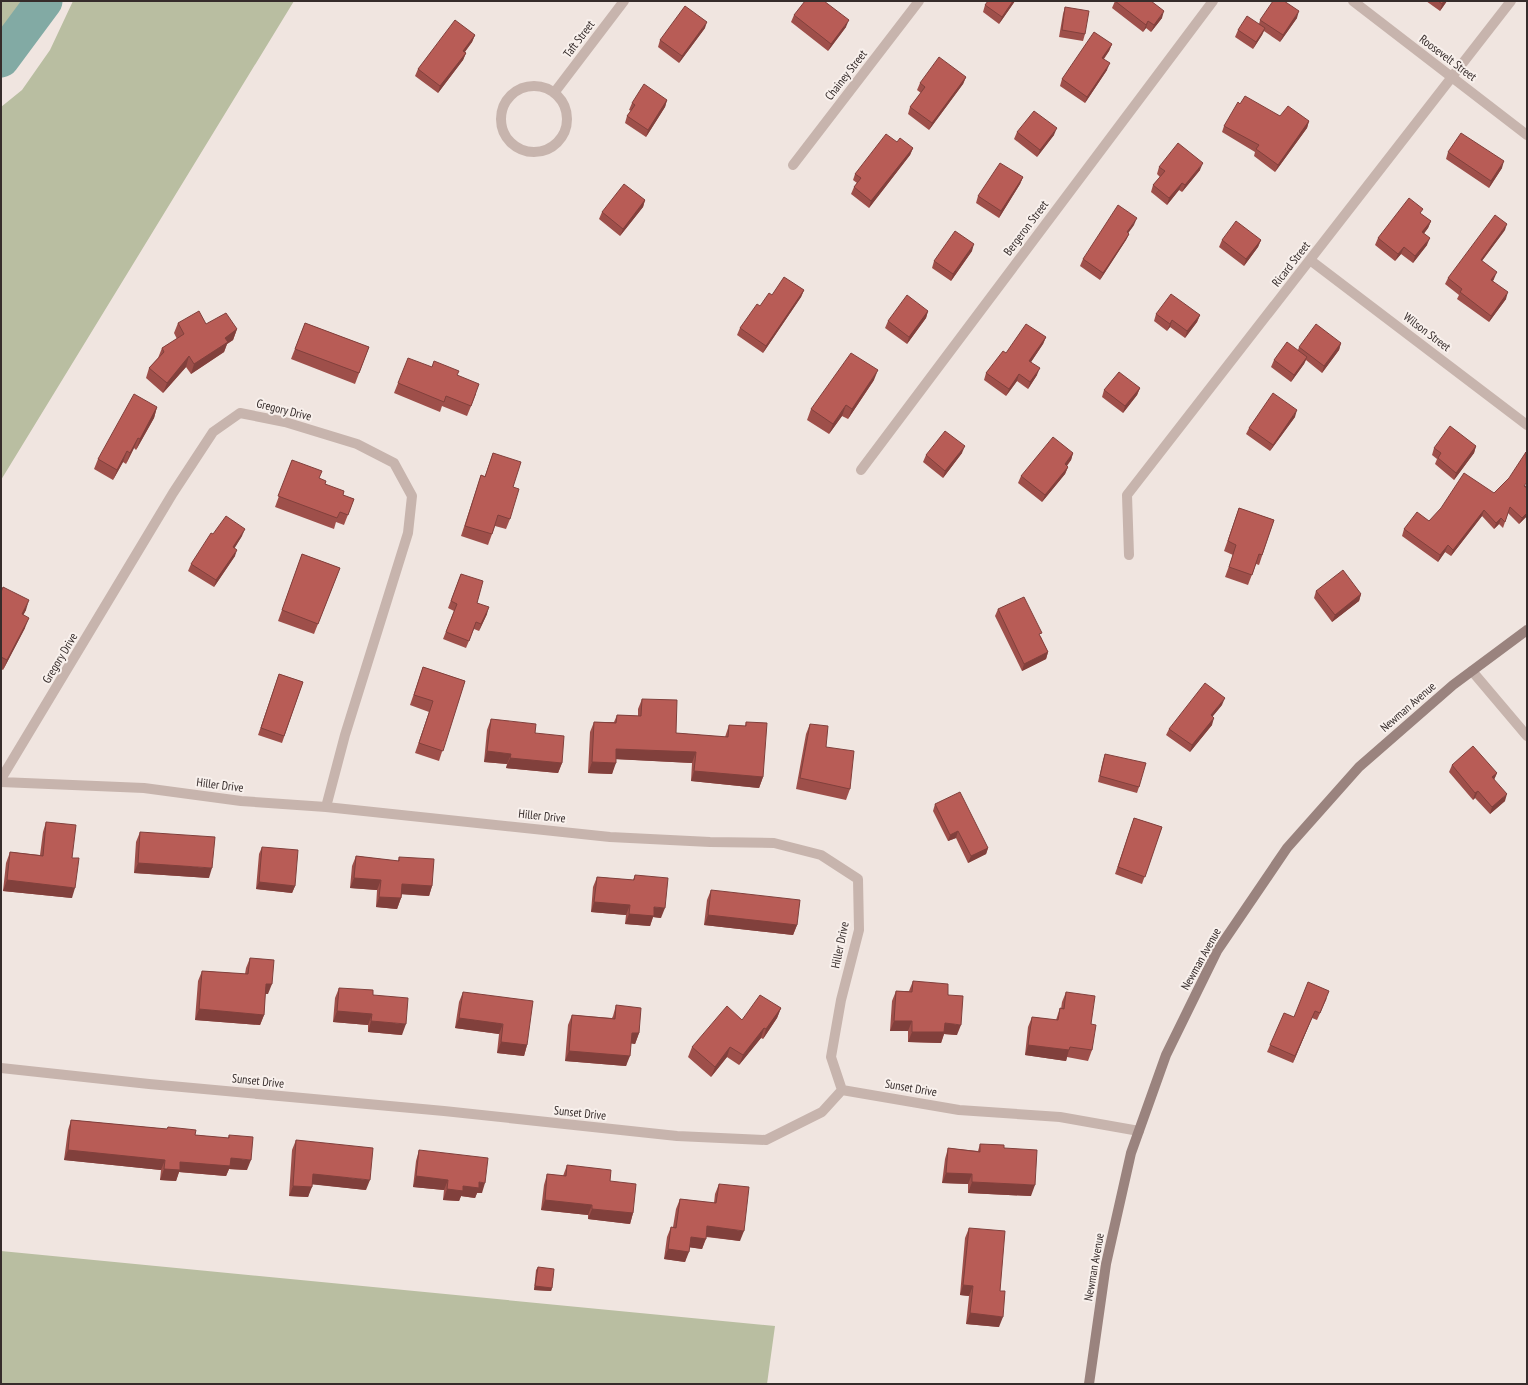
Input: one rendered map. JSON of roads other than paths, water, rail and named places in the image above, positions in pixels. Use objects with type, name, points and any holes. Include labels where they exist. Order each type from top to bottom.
[{"type":"main road","name":"Newman Avenue","points":[[1090,1384],[1106,1264],[1131,1153],[1166,1055],[1217,951],[1287,848],[1359,767],[1453,685],[1527,630]]},
{"type":"street","name":"Taft Street","points":[[554,93],[624,1]]},
{"type":"street","name":"Chainey Street","points":[[793,165],[919,1]]},
{"type":"street","name":"Bergeron Street","points":[[861,470],[1213,1]]},
{"type":"street","name":"Roosevelt Street","points":[[1353,1],[1527,135]]},
{"type":"street","name":"Ricard Street","points":[[1129,554],[1127,495],[1453,78],[1511,1]]},
{"type":"street","points":[[535,86],[545,88],[554,93],[562,101],[566,110],[567,120],[565,131],[560,140],[551,148],[535,152],[518,148],[509,141],[503,131],[500,120],[502,108],[508,98],[515,91],[525,87],[535,86]]},
{"type":"street","name":"Wilson Street","points":[[1310,260],[1527,425]]},
{"type":"street","name":"Gregory Drive","points":[[1,779],[189,468],[213,432],[240,413],[285,422],[357,444],[394,463],[412,496],[408,533],[345,735],[326,807]]},
{"type":"street","points":[[1472,671],[1527,736]]},
{"type":"street","name":"Hiller Drive","points":[[1,782],[144,788],[241,801],[326,807],[610,837],[710,842],[774,843],[821,855],[858,879],[859,930],[841,1000],[831,1057],[842,1090]]},
{"type":"street","name":"Sunset Drive","points":[[1,1068],[149,1084],[444,1111],[677,1136],[766,1140],[822,1112],[842,1090],[959,1110],[1060,1117],[1139,1131]]},
{"type":"waterway","points":[[1,59],[44,1]]}]
